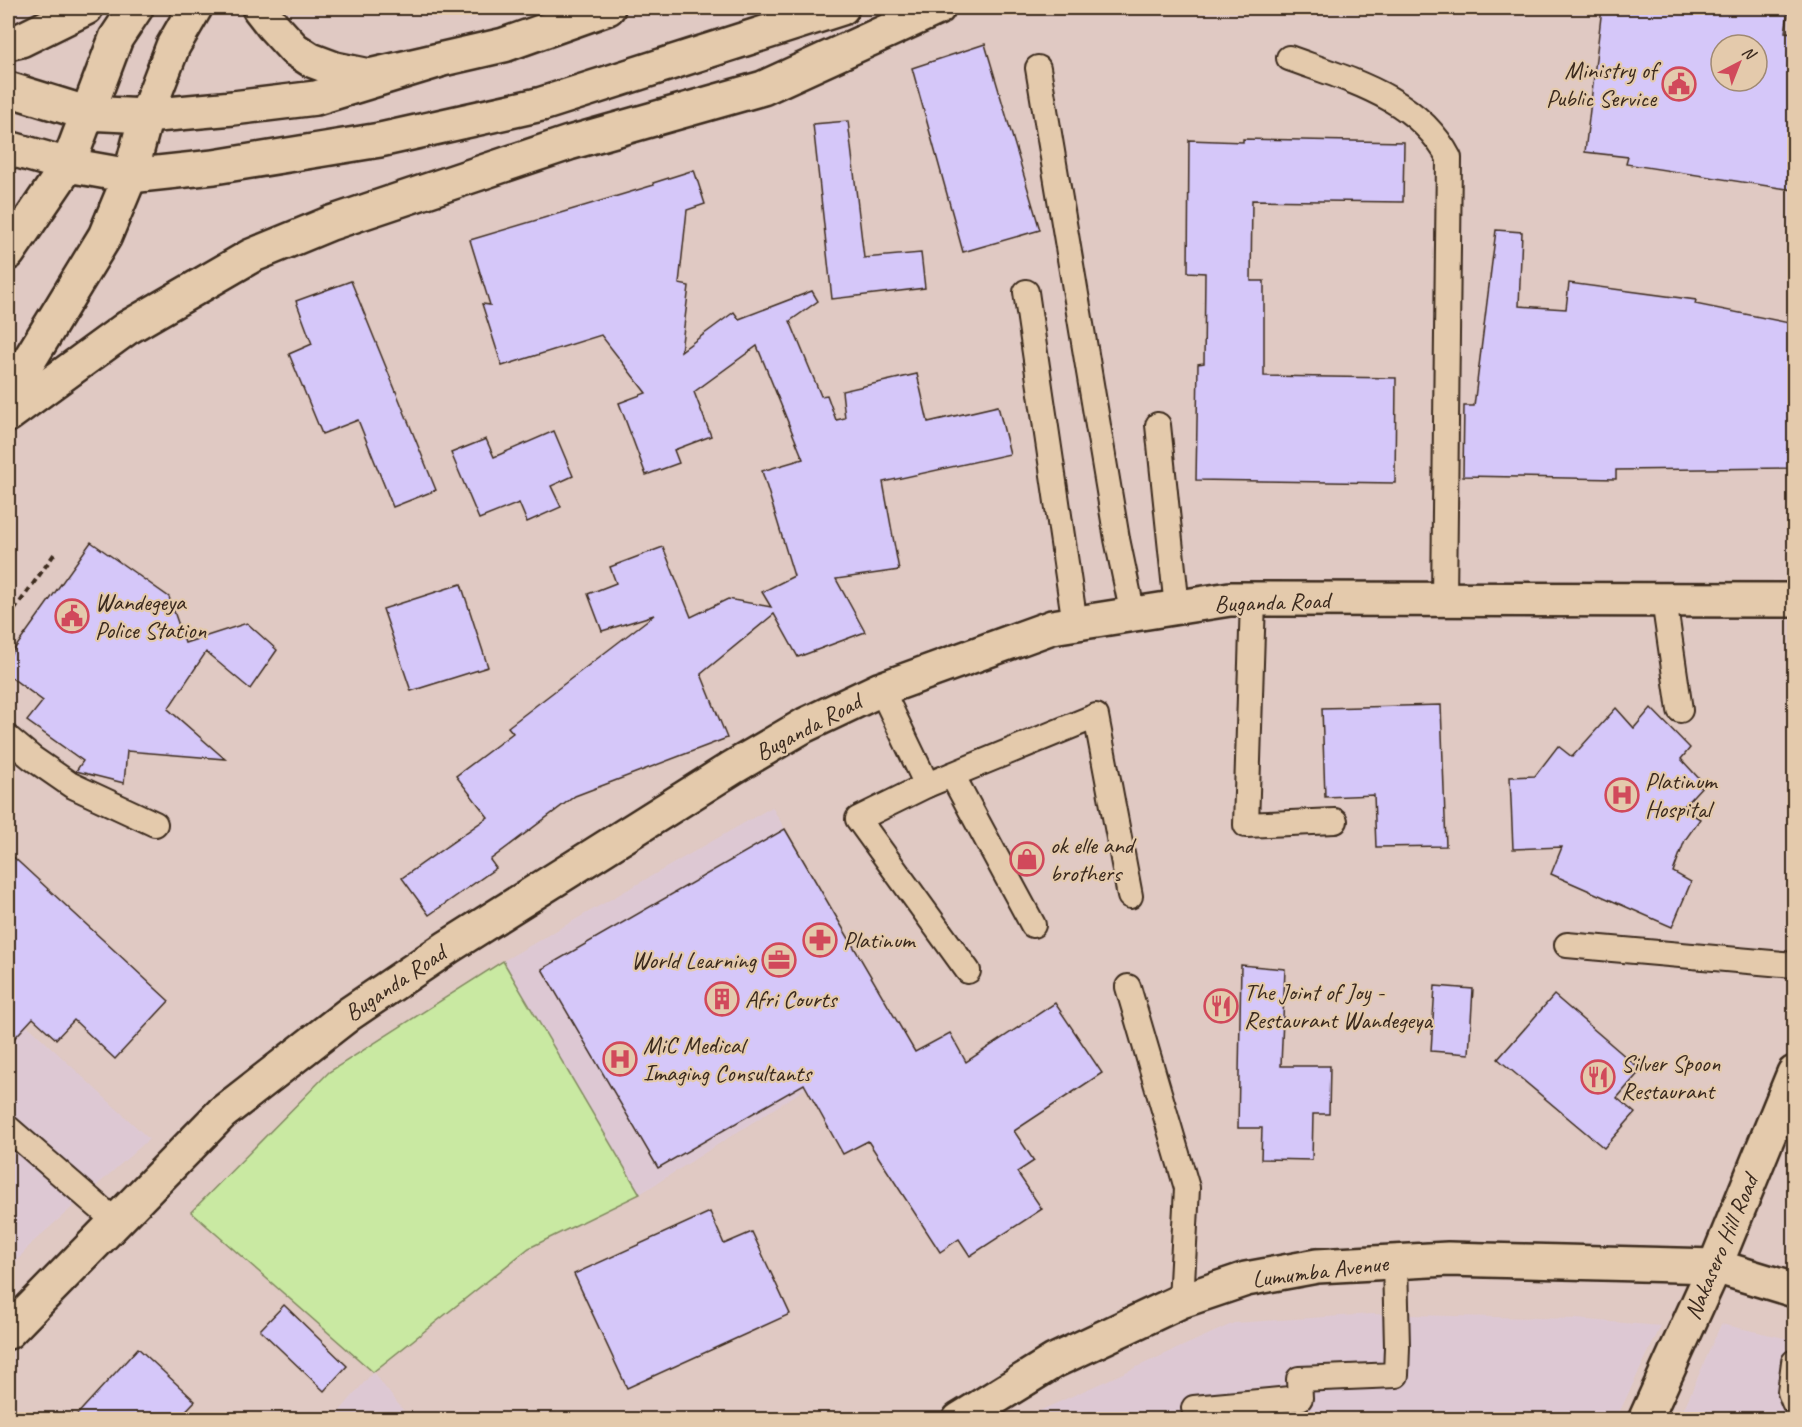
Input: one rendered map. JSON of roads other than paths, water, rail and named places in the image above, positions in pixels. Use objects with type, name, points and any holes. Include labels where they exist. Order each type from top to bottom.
[{"type":"main road","points":[[8,43],[21,40],[86,8]]},
{"type":"main road","points":[[8,253],[68,165],[116,38],[135,8]]},
{"type":"main road","points":[[8,395],[105,236],[130,176],[146,116],[173,46],[195,8]]},
{"type":"main road","points":[[259,8],[294,49],[311,60],[335,69],[369,76],[437,62]]},
{"type":"main road","points":[[8,89],[86,113],[146,116],[316,98],[437,62],[504,45],[608,8]]},
{"type":"main road","points":[[8,148],[68,165],[130,176],[214,167],[380,140],[542,104],[842,8]]},
{"type":"main road","points":[[8,415],[127,328],[251,256],[331,223],[569,143],[763,88],[938,8]]},
{"type":"main road","name":"Buganda Road","points":[[8,1332],[222,1113],[349,1014],[448,947],[732,768],[805,725],[881,689],[1052,627],[1230,599],[1794,600]]},
{"type":"main road","name":"Nakasero Hill Road","points":[[1645,1419],[1715,1266],[1794,1073]]},
{"type":"main road","name":"Lumumba Avenue","points":[[959,1419],[1054,1360],[1181,1301],[1245,1279],[1317,1266],[1448,1259],[1715,1266],[1794,1290]]},
{"type":"lane","points":[[1289,58],[1377,90],[1405,107],[1440,141],[1449,158],[1444,599]]},
{"type":"lane","points":[[1038,68],[1117,539],[1133,615]]},
{"type":"lane","points":[[1026,292],[1075,624]]},
{"type":"lane","points":[[1158,426],[1177,608]]},
{"type":"lane","points":[[1253,599],[1246,825],[1335,821]]},
{"type":"lane","points":[[1664,600],[1680,710]]},
{"type":"lane","points":[[881,689],[927,785]]},
{"type":"lane","points":[[969,971],[858,819],[927,785],[1095,716],[1130,896]]},
{"type":"lane","points":[[8,738],[71,785],[155,824]]},
{"type":"lane","points":[[952,775],[1033,925]]},
{"type":"lane","points":[[1567,945],[1794,965]]},
{"type":"lane","points":[[1128,987],[1187,1188],[1181,1301]]},
{"type":"lane","points":[[8,1128],[115,1221]]},
{"type":"lane","points":[[1194,1408],[1300,1398],[1299,1379],[1396,1375],[1395,1262]]},
{"type":"lane","points":[[1794,1362],[1790,1392],[1794,1402]]},
{"type":"place","name":"Ministry of Public Service","points":[[1679,84]]},
{"type":"place","name":"Wandegeya Police Station","points":[[72,616]]},
{"type":"place","name":"Platinum Hospital","points":[[1622,795]]},
{"type":"place","name":"ok elle and brothers","points":[[1027,859]]},
{"type":"place","name":"Platinum","points":[[820,940]]},
{"type":"place","name":"World Learning","points":[[779,960]]},
{"type":"place","name":"Afri Courts","points":[[722,999]]},
{"type":"place","name":"The Joint of Joy - Restaurant Wandegeya","points":[[1221,1006]]},
{"type":"place","name":"MiC Medical Imaging Consultants","points":[[620,1059]]},
{"type":"place","name":"Silver Spoon Restaurant","points":[[1598,1077]]}]
